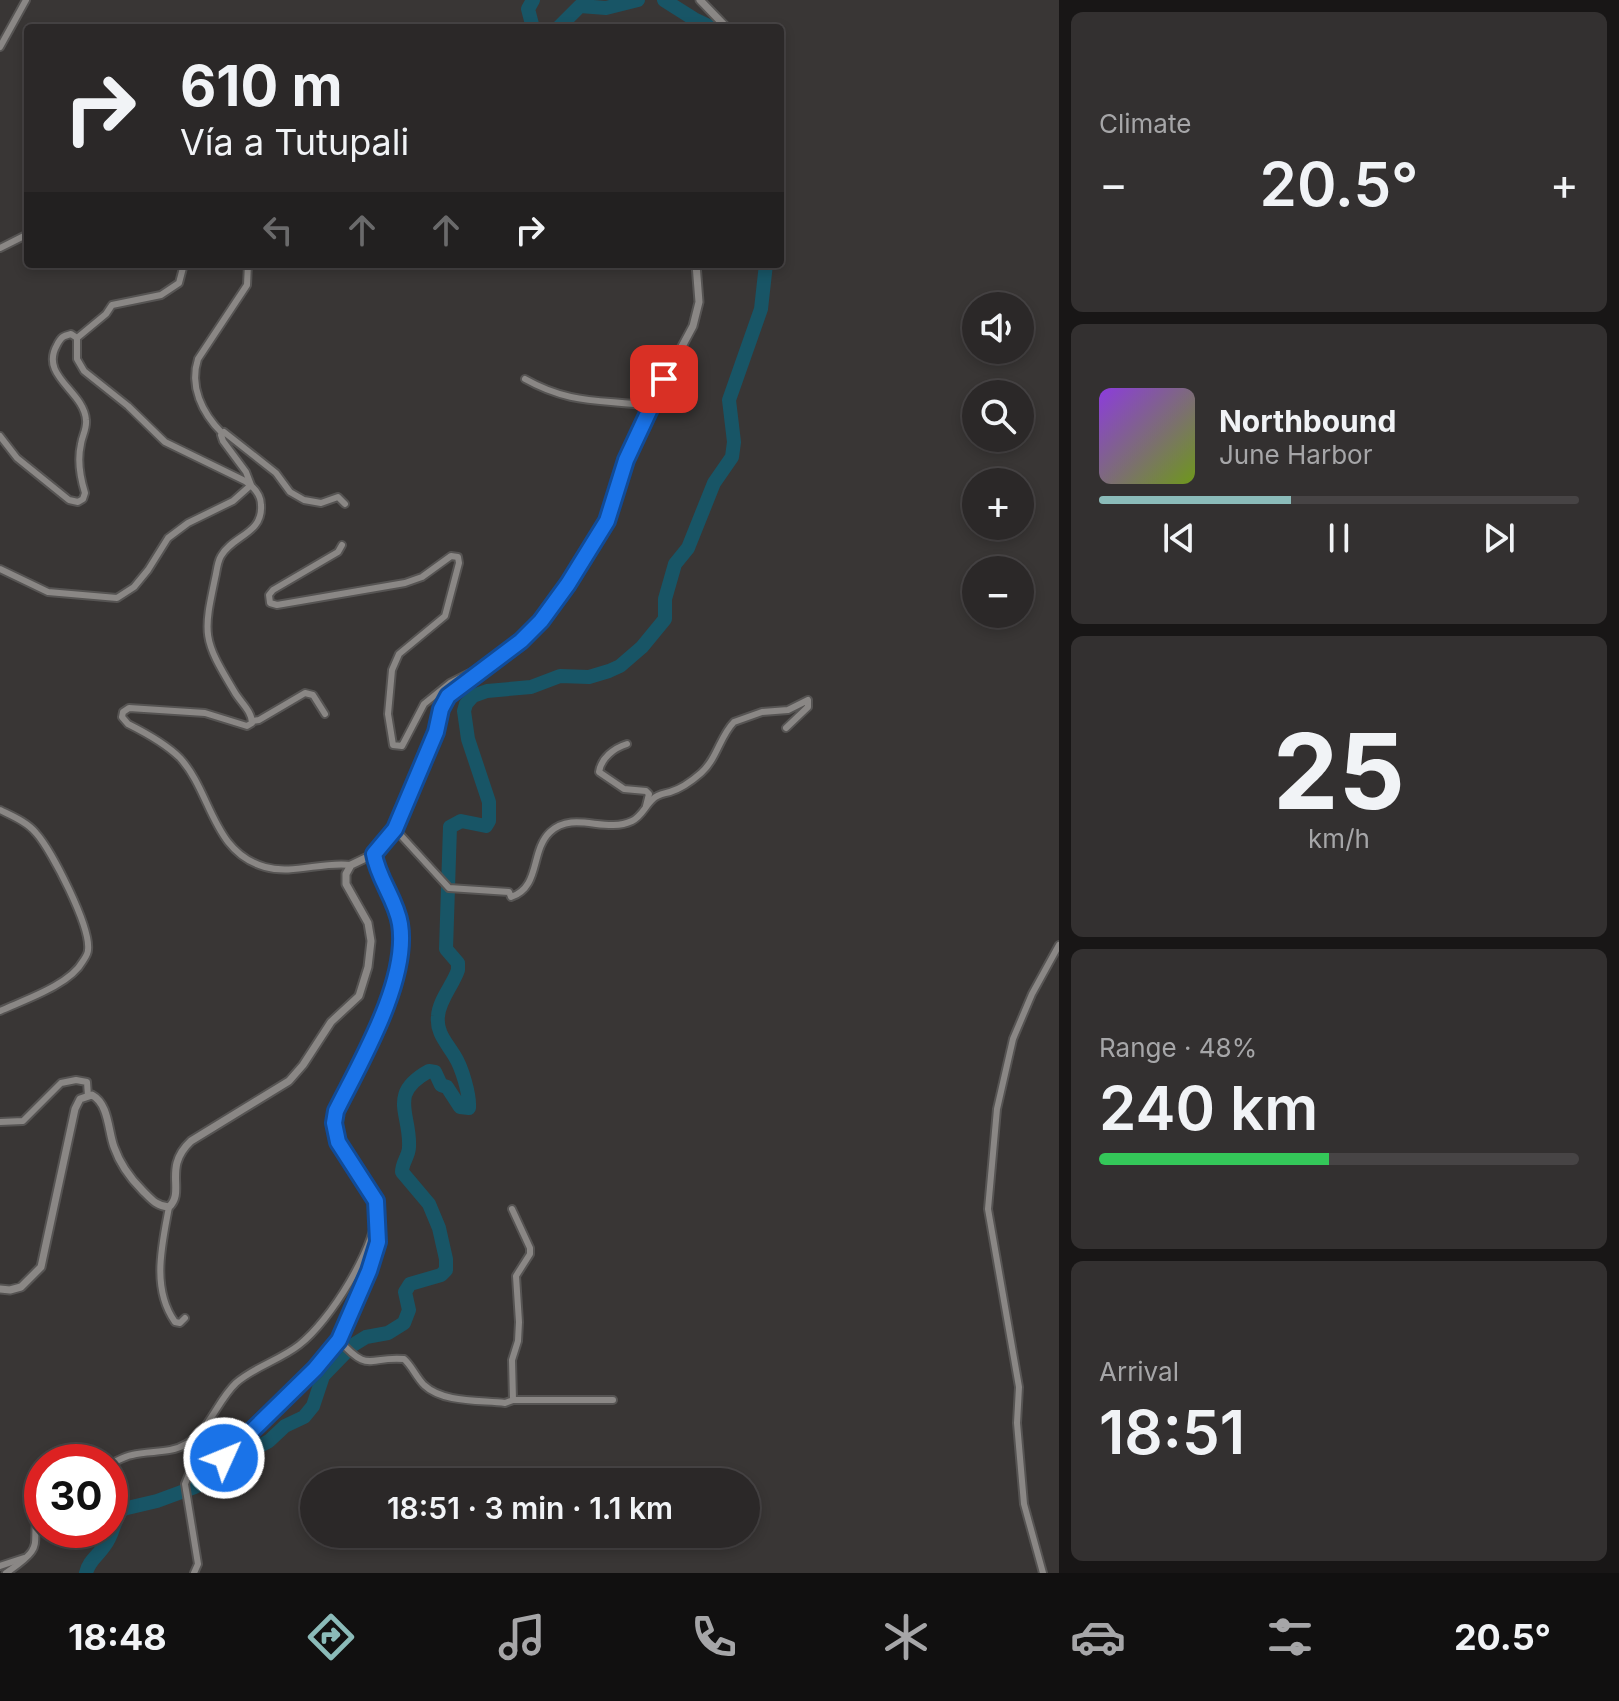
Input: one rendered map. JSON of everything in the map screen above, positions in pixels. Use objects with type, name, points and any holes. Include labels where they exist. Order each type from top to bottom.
[{"type":"street","points":[[0,47],[26,0]]},
{"type":"street","points":[[700,0],[723,24]]},
{"type":"street","points":[[0,248],[24,236]]},
{"type":"street","points":[[77,338],[100,320],[112,305],[161,295],[179,283],[186,268]]},
{"type":"street","points":[[248,268],[247,285],[198,359],[193,381],[203,407],[261,500],[260,519],[256,527],[221,555],[206,629],[217,663],[253,721]]},
{"type":"street","points":[[325,714],[313,695],[305,693],[247,726],[205,713],[129,708],[122,714],[128,724],[178,757],[195,780],[217,828],[229,844],[248,860],[280,870],[336,863],[351,865],[374,854],[395,829],[448,696],[541,621],[603,529],[626,460],[697,316],[696,268]]},
{"type":"street","points":[[0,436],[17,458],[69,500],[78,502],[83,499],[85,493],[79,455],[86,427],[85,413],[78,399],[59,378],[52,352],[65,336],[71,334],[77,338]]},
{"type":"street","points":[[77,338],[77,359],[84,371],[128,406],[165,442],[251,485]]},
{"type":"street","points":[[525,379],[570,398],[650,406]]},
{"type":"street","points":[[222,433],[227,433],[276,473],[290,492],[315,503],[338,497],[345,504]]},
{"type":"street","points":[[0,569],[48,592],[117,598],[134,587],[168,538],[188,523],[233,501],[251,485]]},
{"type":"street","points":[[342,545],[338,552],[273,590],[269,595],[270,603],[277,605],[405,583],[422,577],[451,556],[458,557],[445,616],[399,654],[392,670],[388,714],[393,745],[402,746],[424,704],[450,683],[495,661]]},
{"type":"street","points":[[395,829],[445,885],[454,890],[509,892],[511,897],[516,896],[530,884],[540,846],[553,829],[567,822],[619,825],[639,817],[655,797],[700,775],[734,722],[762,712],[788,710],[808,700],[808,707],[786,728]]},
{"type":"street","points":[[627,744],[606,757],[599,772],[624,789],[646,791],[649,794],[645,809]]},
{"type":"street","points":[[0,810],[28,825],[37,834],[61,873],[82,920],[88,949],[82,964],[70,977],[0,1011]]},
{"type":"street","points":[[194,1573],[198,1564],[186,1487],[189,1474],[224,1458],[342,1343],[378,1242],[376,1201],[338,1142],[334,1123],[336,1111],[399,969],[400,927],[397,913],[377,870],[374,854]]},
{"type":"street","points":[[185,1318],[180,1323],[175,1322],[162,1302],[160,1266],[169,1207],[176,1196],[175,1164],[182,1149],[191,1141],[289,1081],[331,1022],[363,989],[371,941],[363,911],[346,884],[346,874],[351,865]]},
{"type":"street","points":[[1043,1573],[1024,1504],[1017,1423],[1019,1387],[988,1209],[997,1109],[1013,1039],[1032,994],[1059,945]]},
{"type":"street","points":[[0,1122],[23,1121],[61,1083],[76,1080],[87,1082],[88,1096]]},
{"type":"street","points":[[0,1289],[21,1287],[41,1267],[75,1109],[80,1099],[95,1096],[102,1105],[114,1148],[127,1173],[156,1204],[169,1207]]},
{"type":"street","points":[[512,1209],[530,1248],[530,1254],[516,1276],[519,1322],[518,1341],[512,1360],[513,1400]]},
{"type":"street","points":[[128,1456],[184,1445],[199,1434],[240,1380],[300,1344],[319,1326],[368,1244],[375,1219]]},
{"type":"street","points":[[342,1343],[352,1356],[366,1362],[404,1359],[423,1384],[451,1397],[505,1403],[513,1400],[613,1400]]},
{"type":"street","points":[[6,1573],[31,1556],[34,1548]]},
{"type":"street","points":[[0,1566],[31,1556]]},
{"type":"waterway","points":[[532,24],[528,9],[533,0]]},
{"type":"waterway","points":[[562,24],[580,6],[606,8],[638,0]]},
{"type":"waterway","points":[[664,0],[705,24]]},
{"type":"waterway","points":[[86,1573],[91,1561],[108,1541],[123,1509],[195,1487],[269,1441],[285,1426],[304,1417],[313,1406],[323,1376],[353,1345],[366,1337],[388,1333],[404,1323],[409,1310],[405,1292],[410,1284],[441,1275],[446,1270],[439,1228],[429,1204],[402,1172],[409,1147],[404,1105],[408,1088],[429,1071],[435,1072],[441,1085],[447,1087],[460,1107],[469,1108],[463,1074],[442,1037],[438,1022],[441,1004],[458,970],[458,963],[446,949],[450,827],[461,821],[486,826],[489,821],[489,802],[468,739],[466,704],[473,696],[487,691],[531,687],[560,676],[589,677],[609,671],[620,666],[642,647],[665,619],[665,599],[675,564],[688,548],[714,483],[732,457],[734,442],[729,400],[761,309],[766,268]]},
{"type":"route","points":[[224,1458],[315,1369],[339,1340],[378,1242],[376,1201],[338,1142],[334,1123],[336,1111],[399,969],[400,927],[397,913],[377,870],[374,854],[395,829],[448,696],[521,641],[541,621],[598,537],[607,521],[626,460],[664,379]]}]
